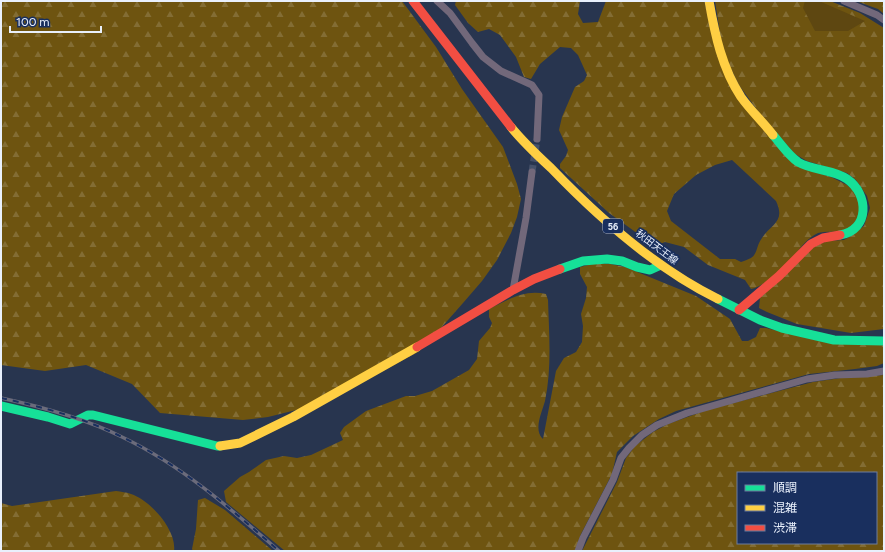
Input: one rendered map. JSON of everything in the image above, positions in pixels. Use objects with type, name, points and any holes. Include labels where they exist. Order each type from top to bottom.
[{"type":"street","name":"秋田天王線","points":[[413,1],[515,132],[573,191],[661,265],[701,291],[760,320],[782,328],[834,340],[884,341]]},
{"type":"street","points":[[437,1],[450,13],[483,57],[501,71],[532,85],[539,95],[537,139]]},
{"type":"street","points":[[709,1],[717,42],[724,62],[738,92],[758,118],[798,162],[830,172],[848,180],[859,192],[863,202],[863,213],[860,224],[852,232],[840,236],[827,236],[817,240],[805,249],[767,287],[739,310]]},
{"type":"street","points":[[844,1],[877,15],[884,20]]},
{"type":"street","points":[[512,290],[526,218],[532,172]]},
{"type":"street","points":[[1,406],[48,417],[70,424],[88,415],[93,415],[217,446],[240,443],[293,417],[459,323],[512,290],[534,279],[583,261],[607,259],[622,261],[650,270],[661,265]]},
{"type":"street","points":[[578,551],[583,538],[613,480],[621,458],[628,448],[642,435],[657,425],[688,413],[808,379],[867,374],[884,370]]},
{"type":"green space","points":[[1,1],[402,1],[436,47],[462,89],[503,147],[521,199],[517,217],[511,233],[497,260],[482,281],[418,352],[337,396],[304,408],[268,417],[243,420],[160,413],[132,384],[86,365],[45,371],[1,365]]},
{"type":"green space","points":[[456,1],[580,1],[578,14],[583,23],[598,22],[606,1],[704,1],[722,69],[802,168],[831,177],[847,185],[854,191],[859,202],[859,216],[849,231],[820,232],[813,236],[804,244],[789,263],[774,277],[751,289],[745,280],[708,265],[684,247],[665,242],[655,246],[609,213],[560,168],[560,164],[566,156],[568,150],[559,130],[562,117],[575,87],[584,81],[587,75],[578,55],[571,48],[560,47],[540,64],[531,79],[524,77],[516,57],[500,35],[489,29],[478,32],[468,23],[455,5]],"holes":[[[732,160],[776,201],[779,208],[779,214],[776,222],[762,238],[756,253],[751,258],[741,262],[735,259],[720,259],[671,221],[667,211],[674,194],[696,175],[715,165]]]},
{"type":"green space","points":[[715,1],[830,1],[860,13],[884,28],[884,329],[851,333],[797,324],[759,308],[760,298],[814,247],[827,241],[844,240],[864,226],[870,208],[867,196],[856,180],[847,173],[807,161],[795,154],[760,114],[739,85],[723,52]]},
{"type":"green space","points":[[856,1],[884,1],[884,14],[878,9]]},
{"type":"green space","points":[[593,264],[610,264],[625,267],[696,296],[730,319],[742,341],[748,341],[756,337],[760,328],[766,328],[824,342],[884,345],[884,363],[877,366],[809,374],[676,411],[659,419],[633,436],[617,452],[612,474],[581,534],[575,551],[285,551],[226,502],[224,491],[240,477],[266,460],[284,456],[297,458],[311,455],[343,440],[340,433],[344,427],[366,411],[406,396],[415,396],[432,391],[469,370],[477,359],[479,341],[490,328],[492,323],[489,317],[489,309],[516,296],[530,293],[546,294],[548,300],[550,350],[549,376],[545,401],[538,426],[540,435],[543,439],[556,371],[564,358],[576,352],[582,342],[583,326],[581,314],[586,298],[587,287],[580,274],[580,267]]},
{"type":"green space","points":[[884,375],[884,551],[582,551],[617,482],[626,458],[635,446],[653,432],[668,424],[707,410],[813,382],[841,378]]},
{"type":"green space","points":[[116,491],[129,493],[138,497],[154,509],[167,525],[174,543],[174,551],[1,551],[1,503],[12,506]]},
{"type":"green space","points":[[205,498],[225,510],[273,551],[193,551],[198,500]]},
{"type":"shaded area","points":[[805,1],[819,1],[865,21],[848,31],[815,31],[803,8]]},
{"type":"tunnel","points":[[532,172],[537,139]]},
{"type":"railway","points":[[1,398],[48,409],[93,424],[144,448],[204,488],[279,551]]},
{"type":"traffic: fast","points":[[773,135],[788,153],[798,162],[810,167],[836,173],[847,179],[859,193],[863,211],[861,219],[857,226],[850,232],[840,235]]},
{"type":"traffic: fast","points":[[560,269],[583,261],[607,259],[622,261],[650,270],[661,265]]},
{"type":"traffic: fast","points":[[718,299],[760,320],[782,328],[834,340],[884,341]]},
{"type":"traffic: fast","points":[[1,406],[48,417],[70,424],[88,415],[93,415],[220,446]]},
{"type":"traffic: slow","points":[[709,1],[720,51],[734,86],[741,97],[773,135]]},
{"type":"traffic: slow","points":[[511,127],[520,138],[588,205],[629,241],[673,273],[718,299]]},
{"type":"traffic: slow","points":[[220,446],[240,443],[293,417],[417,347]]},
{"type":"traffic: jam","points":[[413,1],[511,127]]},
{"type":"traffic: jam","points":[[739,310],[779,276],[811,244],[823,238],[840,235]]},
{"type":"traffic: jam","points":[[417,347],[513,290],[534,279],[560,269]]}]
